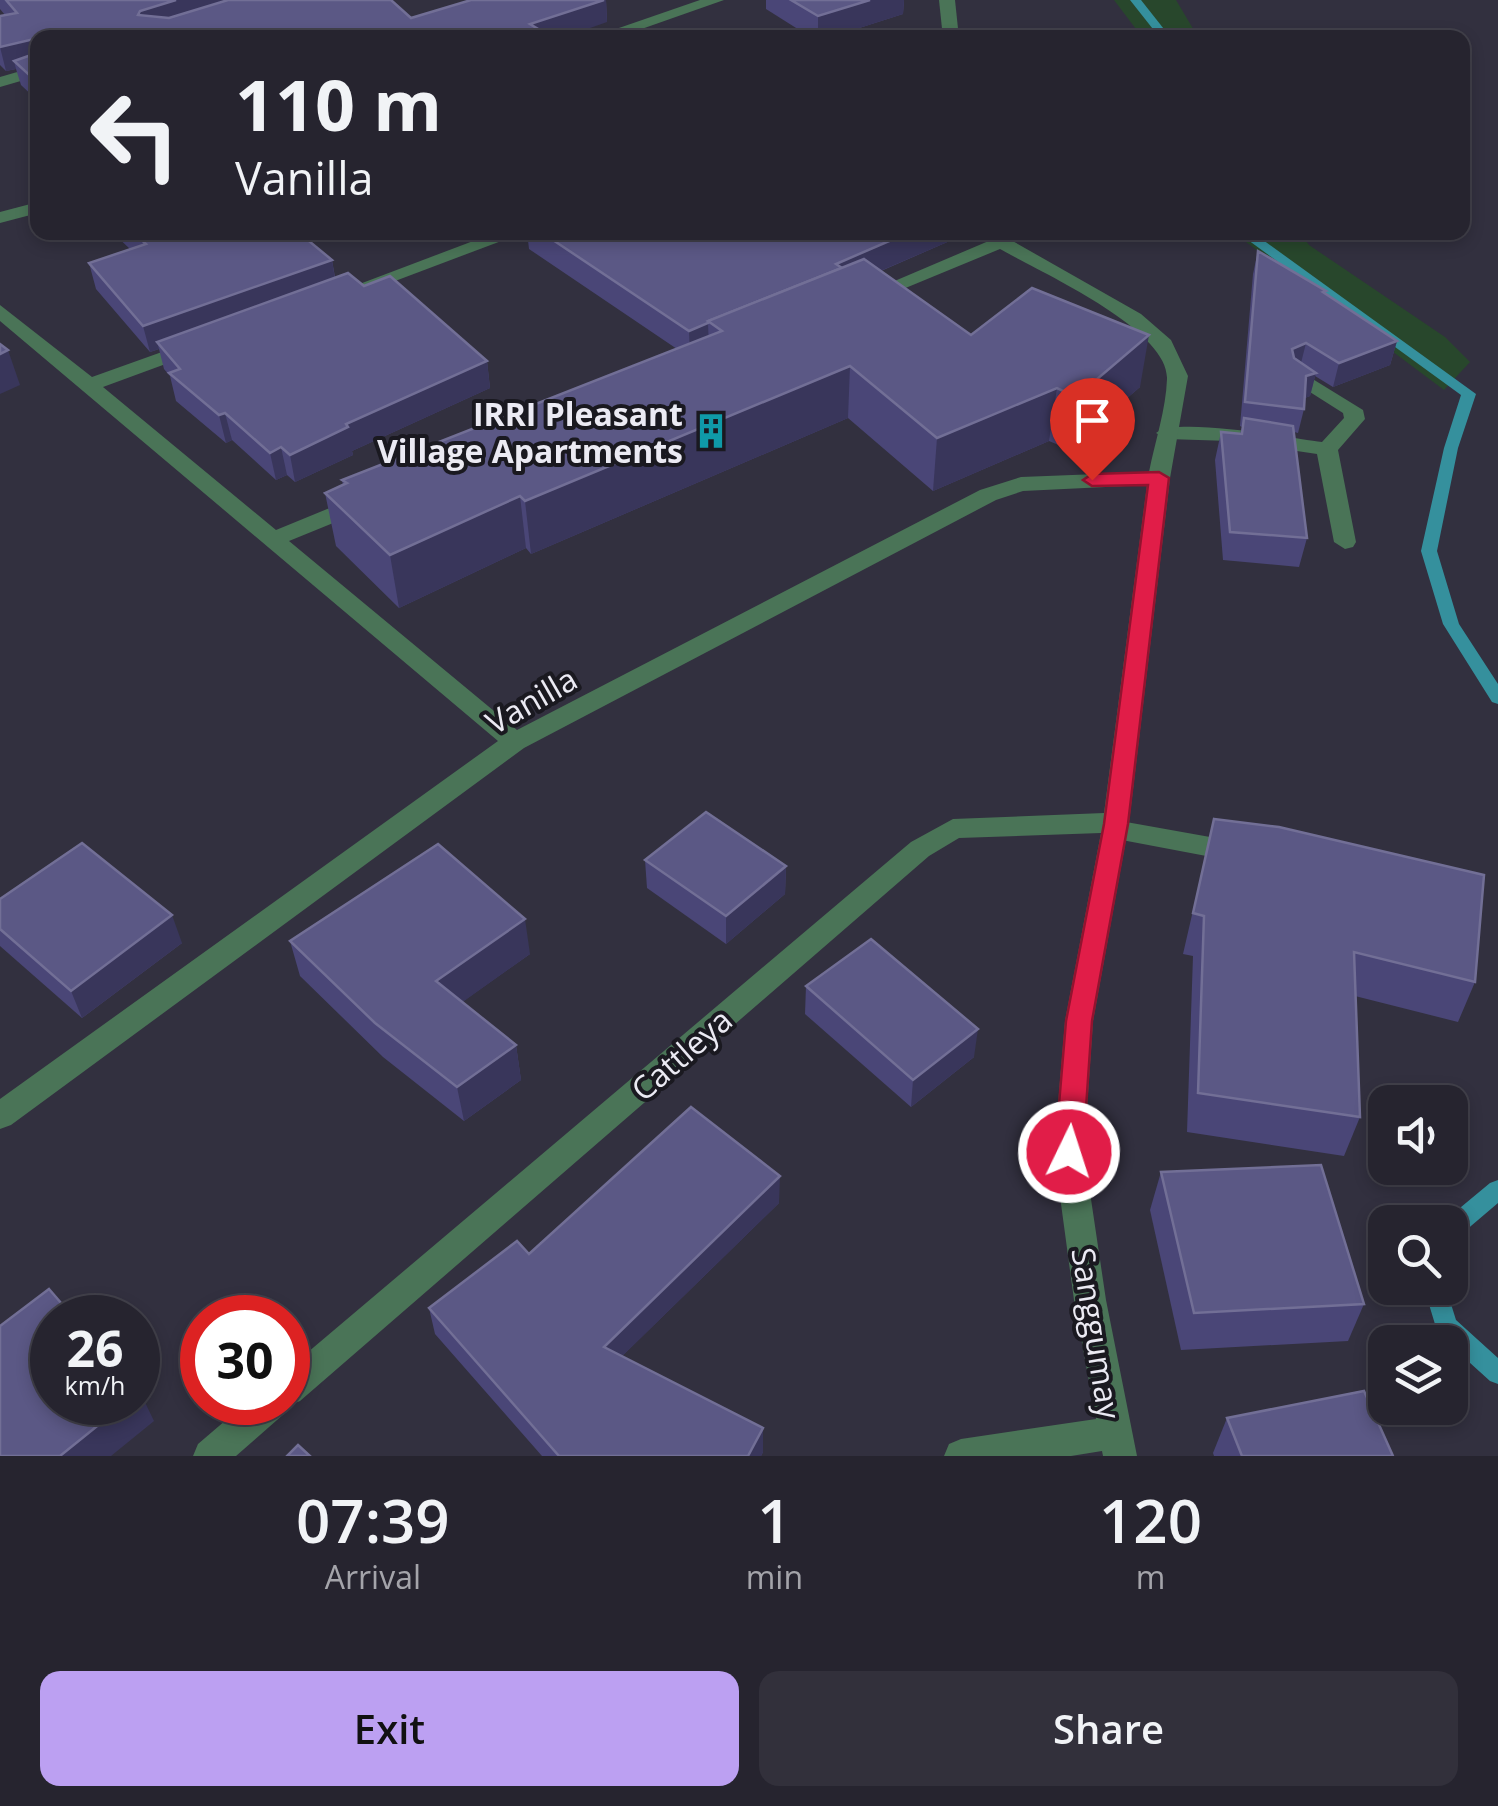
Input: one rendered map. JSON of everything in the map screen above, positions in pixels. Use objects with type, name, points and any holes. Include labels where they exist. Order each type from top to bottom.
[{"type":"street","points":[[623,30],[716,0]]},
{"type":"street","points":[[947,0],[950,30]]},
{"type":"street","points":[[0,82],[30,73]]},
{"type":"street","points":[[0,218],[30,209]]},
{"type":"street","points":[[347,292],[493,240]]},
{"type":"street","points":[[856,302],[991,240]]},
{"type":"street","name":"Sanggumay","points":[[1003,240],[1134,318],[1164,344],[1178,376],[1159,478],[1115,827],[1079,1021],[1069,1152],[1117,1444]]},
{"type":"street","points":[[0,311],[515,742]]},
{"type":"street","points":[[86,386],[216,339]]},
{"type":"street","points":[[1298,376],[1353,410],[1355,419],[1327,449]]},
{"type":"street","points":[[1167,433],[1230,435],[1327,449]]},
{"type":"street","points":[[1327,449],[1345,542]]},
{"type":"street","name":"Vanilla","points":[[0,1116],[515,742],[988,495],[1020,484],[1159,478]]},
{"type":"street","points":[[274,539],[383,494]]},
{"type":"street","name":"Cattleya","points":[[310,1371],[920,849],[954,830],[984,825],[1115,827],[1261,856]]},
{"type":"street","points":[[210,1456],[246,1425]]},
{"type":"street","points":[[961,1456],[1117,1444]]},
{"type":"green space","points":[[1114,0],[1176,0],[1194,30],[1137,30]]},
{"type":"green space","points":[[1243,240],[1305,240],[1445,337],[1470,362],[1444,390]]},
{"type":"building","points":[[6,0],[176,0],[138,15],[169,18],[228,0],[391,0],[411,18],[471,0],[604,0],[530,24],[540,30],[30,30],[30,40],[0,47],[0,16],[17,13]]},
{"type":"building","points":[[791,0],[870,0],[818,16]]},
{"type":"building","points":[[30,55],[30,76],[14,61]]},
{"type":"building","points":[[142,240],[308,240],[332,260],[143,326],[89,263],[146,244]]},
{"type":"building","points":[[553,240],[892,240],[836,264],[842,268],[689,331]]},
{"type":"building","points":[[1258,251],[1326,291],[1323,292],[1397,341],[1339,363],[1306,343],[1292,349],[1294,358],[1316,373],[1306,376],[1304,409],[1245,402]]},
{"type":"building","points":[[864,259],[971,335],[1032,288],[1149,335],[1076,397],[1057,388],[937,438],[850,366],[525,501],[520,496],[390,555],[325,493],[347,483],[342,480],[722,331],[708,321]]},
{"type":"building","points":[[348,273],[364,286],[390,276],[487,361],[346,424],[348,427],[290,455],[281,447],[270,453],[225,413],[219,415],[169,373],[180,369],[157,342]]},
{"type":"building","points":[[1244,418],[1293,426],[1307,538],[1230,532],[1221,432],[1242,434]]},
{"type":"building","points":[[706,812],[786,866],[726,916],[645,860]]},
{"type":"building","points":[[1214,819],[1279,827],[1484,875],[1475,982],[1354,952],[1360,1117],[1198,1093],[1204,916],[1193,913]]},
{"type":"building","points":[[82,843],[172,915],[71,991],[0,929],[0,899]]},
{"type":"building","points":[[438,844],[525,919],[436,981],[516,1045],[457,1087],[375,1023],[290,941]]},
{"type":"building","points":[[871,939],[978,1029],[913,1080],[806,986]]},
{"type":"building","points":[[691,1107],[780,1176],[604,1347],[763,1428],[748,1456],[559,1456],[429,1308],[517,1241],[529,1254]]},
{"type":"building","points":[[1321,1165],[1364,1304],[1194,1313],[1161,1172]]},
{"type":"building","points":[[30,1303],[30,1425],[98,1425],[60,1456],[0,1456],[0,1326]]},
{"type":"building","points":[[1364,1391],[1368,1425],[1379,1425],[1393,1456],[1242,1456],[1227,1418]]},
{"type":"building","points":[[298,1445],[310,1456],[287,1456]]},
{"type":"waterway","points":[[1135,0],[1159,30]]},
{"type":"waterway","points":[[1254,240],[1469,394],[1451,448],[1429,551],[1451,624],[1498,698]]},
{"type":"waterway","points":[[1468,1215],[1498,1190]]},
{"type":"waterway","points":[[1440,1305],[1446,1326],[1498,1373]]},
{"type":"place","name":"IRRI Pleasant Village Apartments","points":[[711,431]]},
{"type":"route","points":[[1069,1152],[1079,1021],[1116,824],[1159,478],[1092,480]]}]
